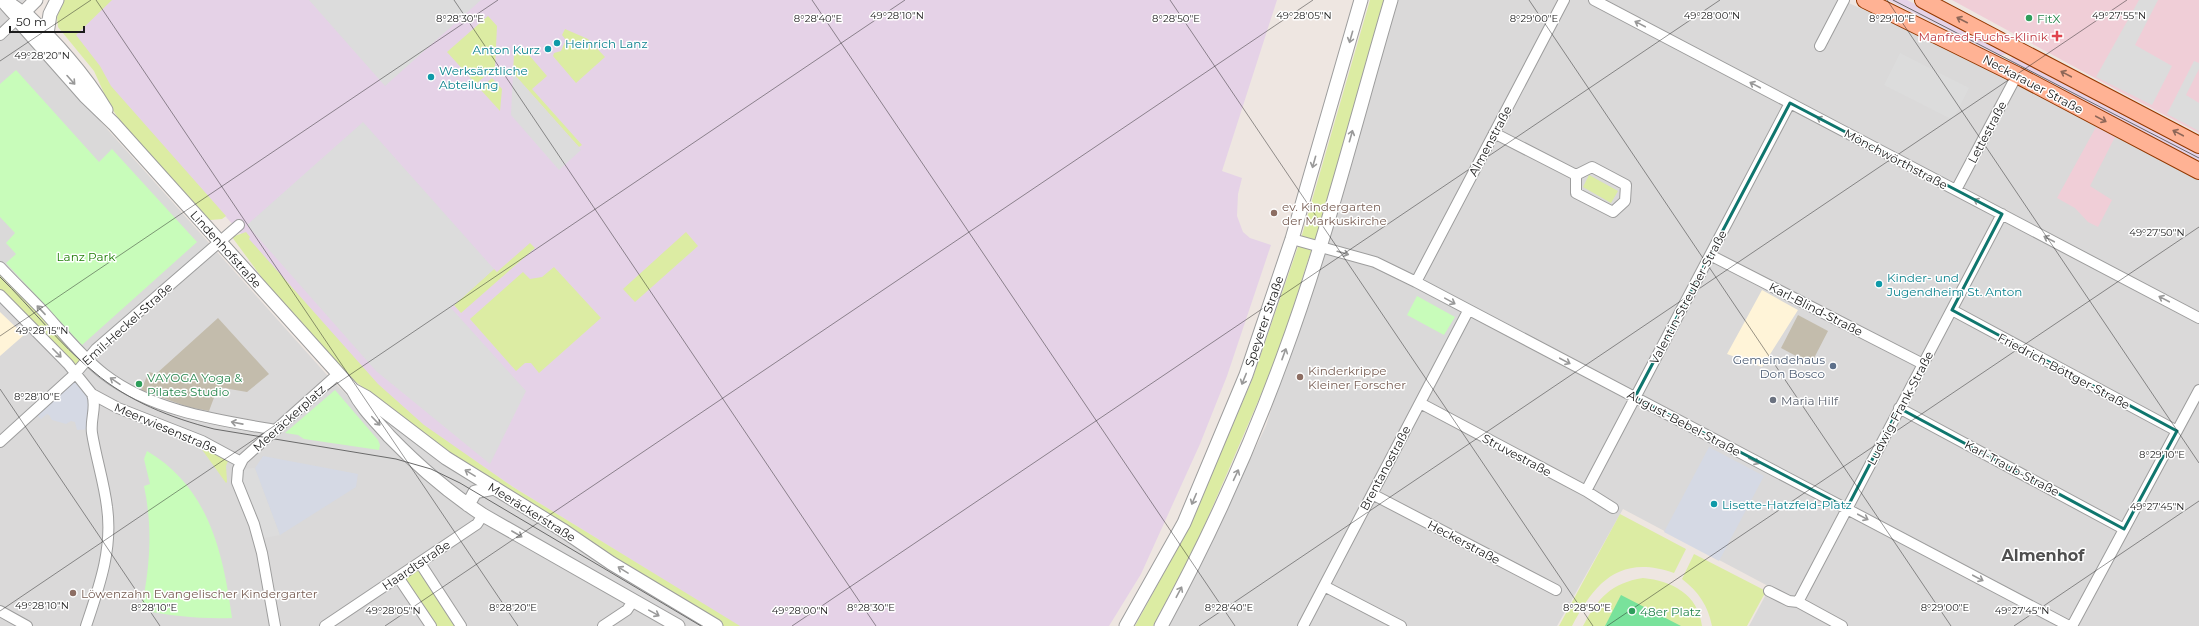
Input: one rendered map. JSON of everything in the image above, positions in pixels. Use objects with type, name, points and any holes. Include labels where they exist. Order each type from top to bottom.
[{"type":"main road","name":"Neckarauer Straße","points":[[1865,0],[2017,75],[2199,171]]},
{"type":"main road","name":"Neckarauer Straße","points":[[1923,0],[2199,145]]},
{"type":"street","name":"Lindenhofstraße","points":[[0,0],[20,16],[47,34],[91,84],[114,124]]},
{"type":"street","name":"Lindenhofstraße","points":[[7,0],[85,96],[114,124],[338,374]]},
{"type":"street","points":[[0,35],[36,0]]},
{"type":"street","points":[[47,34],[50,14],[57,0]]},
{"type":"street","name":"Speyerer Straße","points":[[1126,626],[1184,523],[1246,375],[1292,239],[1362,0]]},
{"type":"street","points":[[1161,626],[1200,552],[1251,442],[1285,353],[1319,246],[1391,0]]},
{"type":"street","name":"Almenstraße","points":[[1416,282],[1564,0]]},
{"type":"street","name":"Mönchwörthstraße","points":[[1594,0],[2199,318]]},
{"type":"street","points":[[1820,46],[1844,0]]},
{"type":"street","name":"Lettestraße","points":[[1956,190],[2017,75]]},
{"type":"street","name":"Valentin-Streuber-Straße","points":[[1586,491],[1790,103]]},
{"type":"street","points":[[1494,133],[1576,175]]},
{"type":"street","points":[[1592,167],[1626,186],[1625,201],[1613,212],[1576,193],[1576,175],[1592,167]]},
{"type":"street","name":"Ludwig-Frank-Straße","points":[[1798,602],[2002,214]]},
{"type":"street","name":"Emil-Heckel-Straße","points":[[0,442],[75,374],[87,359],[239,225]]},
{"type":"street","name":"August-Bebel-Straße","points":[[1292,239],[1374,262],[1416,282],[1468,311],[1847,508],[2069,626]]},
{"type":"street","name":"Karl-Blind-Straße","points":[[1710,255],[1923,364]]},
{"type":"street","name":"Meerwiesenstraße","points":[[0,267],[87,359],[105,375],[124,387],[154,401],[215,419],[276,430]]},
{"type":"street","name":"Meerwiesenstraße","points":[[0,295],[68,364],[92,394],[118,408],[202,441],[241,462]]},
{"type":"street","name":"Friedrich-Böttger-Straße","points":[[1952,310],[2177,431]]},
{"type":"street","name":"Brentanostraße","points":[[1303,626],[1468,311]]},
{"type":"street","name":"Meeräckerstraße","points":[[338,374],[353,390],[360,403],[417,464],[468,505],[678,626]]},
{"type":"street","name":"Meeräckerplatz","points":[[241,462],[338,374]]},
{"type":"street","name":"Meeräckerstraße","points":[[353,390],[366,397],[446,458],[611,563],[716,626]]},
{"type":"street","points":[[2072,626],[2199,390]]},
{"type":"street","points":[[86,626],[103,573],[108,537],[107,508],[92,429],[94,406],[92,394]]},
{"type":"street","name":"Struvestraße","points":[[1420,403],[1586,491],[1613,508]]},
{"type":"street","name":"Karl-Traub-Straße","points":[[1899,408],[2124,529]]},
{"type":"street","points":[[241,462],[237,482],[254,524],[262,553],[275,626]]},
{"type":"street","points":[[468,505],[475,492],[494,488]]},
{"type":"street","name":"Heckerstraße","points":[[1372,494],[1556,590]]},
{"type":"street","name":"Haardtstraße","points":[[325,626],[477,524],[483,515]]},
{"type":"street","points":[[420,563],[461,626]]},
{"type":"street","points":[[398,577],[431,626]]},
{"type":"street","points":[[1324,586],[1400,626]]},
{"type":"street","points":[[1769,591],[1789,601],[1798,602],[1842,626]]},
{"type":"street","points":[[603,626],[627,610],[633,601]]},
{"type":"street","points":[[0,611],[28,626]]},
{"type":"highlighted area","points":[[1790,103],[2002,214],[1952,310],[2177,431],[2124,529],[1899,408],[1847,508],[1635,397]]},
{"type":"shaded area","points":[[0,0],[25,0],[7,17],[327,375],[363,411],[380,408],[495,488],[555,534],[585,545],[716,626],[0,626]]},
{"type":"shaded area","points":[[73,0],[1277,0],[1222,171],[1242,178],[1238,194],[1237,216],[1243,232],[1250,238],[1271,245],[1227,376],[1200,444],[1141,574],[1109,626],[739,626],[513,487],[424,426],[376,385],[110,87],[66,30]]},
{"type":"shaded area","points":[[309,0],[481,0],[385,86]]},
{"type":"shaded area","points":[[1397,0],[1842,0],[2007,74],[2199,174],[2199,626],[1749,626],[1770,587],[1623,509],[1557,626],[1165,626],[1206,550],[1266,426]]},
{"type":"shaded area","points":[[1888,0],[1907,0],[2010,53],[1999,56]]},
{"type":"shaded area","points":[[1952,0],[2199,0],[2199,133],[2128,96]]},
{"type":"shaded area","points":[[2139,0],[2158,0],[2135,45],[2172,66],[2152,105],[2096,77]]},
{"type":"shaded area","points":[[1900,53],[1969,88],[1953,120],[1884,85]]},
{"type":"shaded area","points":[[2015,56],[2199,152],[2199,161],[2006,61]]},
{"type":"shaded area","points":[[2194,61],[2199,63],[2199,69],[2186,95],[2199,103],[2199,131],[2167,114]]},
{"type":"shaded area","points":[[513,73],[581,150],[559,170],[511,115]]},
{"type":"shaded area","points":[[363,122],[494,269],[451,308],[526,391],[490,464],[376,371],[247,225]]},
{"type":"shaded area","points":[[2096,127],[2115,137],[2090,186],[2112,200],[2098,227],[2088,222],[2075,208],[2057,198]]},
{"type":"shaded area","points":[[1762,290],[1798,310],[1762,367],[1727,354]]},
{"type":"shaded area","points":[[0,312],[24,335],[0,356]]},
{"type":"shaded area","points":[[1798,315],[1828,331],[1811,364],[1781,348]]},
{"type":"shaded area","points":[[218,318],[269,374],[247,392],[218,387],[209,411],[188,407],[141,390],[149,372],[156,374]]},
{"type":"shaded area","points":[[75,374],[88,389],[92,429],[77,430],[75,422],[71,421],[66,424],[52,420],[47,414],[41,419],[34,412]]},
{"type":"shaded area","name":"Lisette-Hatzfeld-Platz","points":[[1709,447],[1764,476],[1719,561],[1664,532]]},
{"type":"shaded area","points":[[263,456],[358,474],[356,487],[280,535],[255,468]]},
{"type":"shaded area","points":[[255,468],[280,535],[258,539],[238,469]]},
{"type":"green space","points":[[63,0],[112,0],[76,35],[100,66],[111,86],[226,216],[222,219],[210,220],[120,121],[109,104],[94,71],[58,27],[57,17]]},
{"type":"green space","points":[[1370,0],[1385,0],[1317,239],[1310,254],[1278,355],[1194,550],[1153,626],[1135,626],[1189,527],[1252,380],[1302,235]]},
{"type":"green space","points":[[488,16],[497,26],[495,67],[476,84],[447,52]]},
{"type":"green space","points":[[565,29],[588,39],[605,57],[576,83],[553,56],[554,53],[561,51],[566,40],[562,35]]},
{"type":"green space","points":[[523,48],[547,76],[532,89],[582,145],[579,147],[513,73],[514,54]]},
{"type":"green space","name":"Lanz Park","points":[[16,70],[99,162],[112,149],[197,242],[82,345],[6,263],[16,254],[6,243],[15,233],[0,217],[0,84]]},
{"type":"green space","points":[[492,78],[502,89],[500,111],[480,89]]},
{"type":"green space","points":[[1589,175],[1618,191],[1611,203],[1583,187]]},
{"type":"green space","points":[[246,232],[250,237],[249,239],[378,384],[424,425],[513,487],[740,626],[722,626],[488,481],[423,434],[343,372],[285,309],[232,237]]},
{"type":"green space","points":[[686,232],[698,246],[635,302],[623,289]]},
{"type":"green space","points":[[530,243],[535,248],[461,313],[454,305],[494,269],[497,272]]},
{"type":"green space","points":[[0,267],[72,353],[83,363],[75,374],[0,295]]},
{"type":"green space","points":[[554,267],[601,318],[539,373],[531,363],[525,363],[516,371],[470,319],[523,272],[530,279],[542,277]]},
{"type":"green space","points":[[1417,296],[1455,317],[1444,335],[1407,315]]},
{"type":"green space","points":[[335,390],[378,440],[380,445],[379,450],[304,439],[298,435],[285,433]]},
{"type":"green space","points":[[198,444],[229,459],[226,466],[226,483]]},
{"type":"green space","points":[[147,451],[168,466],[185,483],[198,502],[209,523],[224,569],[232,618],[186,617],[141,610],[147,579],[149,548],[149,517],[144,486],[150,484],[144,459]]},
{"type":"green space","points":[[1620,514],[1686,549],[1674,573],[1655,568],[1639,567],[1624,570],[1611,576],[1600,585],[1590,596],[1572,626],[1559,626]]},
{"type":"green space","points":[[1694,554],[1766,591],[1747,626],[1712,626],[1708,612],[1702,600],[1698,594],[1682,579]]},
{"type":"green space","points":[[420,563],[461,626],[431,626],[398,577]]},
{"type":"green space","points":[[1643,578],[1664,582],[1682,591],[1695,605],[1700,615],[1702,626],[1583,626],[1594,607],[1607,593],[1622,584]]},
{"type":"green space","name":"48er Platz","points":[[1621,595],[1681,626],[1605,626]]},
{"type":"tram line","points":[[1893,0],[2199,158]]},
{"type":"tram line","points":[[0,277],[57,338],[81,361],[121,392],[136,400],[182,420],[214,429],[396,459],[431,469],[460,483],[701,626]]},
{"type":"place","name":"FitX","points":[[2029,18]]},
{"type":"place","name":"Manfred-Fuchs-Klinik","points":[[2057,36]]},
{"type":"place","name":"Heinrich Lanz","points":[[557,43]]},
{"type":"place","name":"Anton Kurz","points":[[548,49]]},
{"type":"place","name":"Werksärztliche Abteilung","points":[[431,77]]},
{"type":"place","name":"ev. Kindergarten der Markuskirche","points":[[1274,213]]},
{"type":"place","name":"Kinder- und Jugendheim St. Anton","points":[[1879,284]]},
{"type":"place","name":"Gemeindehaus Don Bosco","points":[[1833,366]]},
{"type":"place","name":"Kinderkrippe Kleiner Forscher","points":[[1300,377]]},
{"type":"place","name":"VAYOGA Yoga & Pilates Studio","points":[[139,384]]},
{"type":"place","name":"Maria Hilf","points":[[1773,400]]},
{"type":"place","name":"Lisette-Hatzfeld-Platz","points":[[1714,504]]},
{"type":"place","name":"Löwenzahn Evangelischer Kindergarter","points":[[73,593]]},
{"type":"place","name":"48er Platz","points":[[1632,611]]},
{"type":"district","name":"Almenhof","points":[[2043,555]]}]
